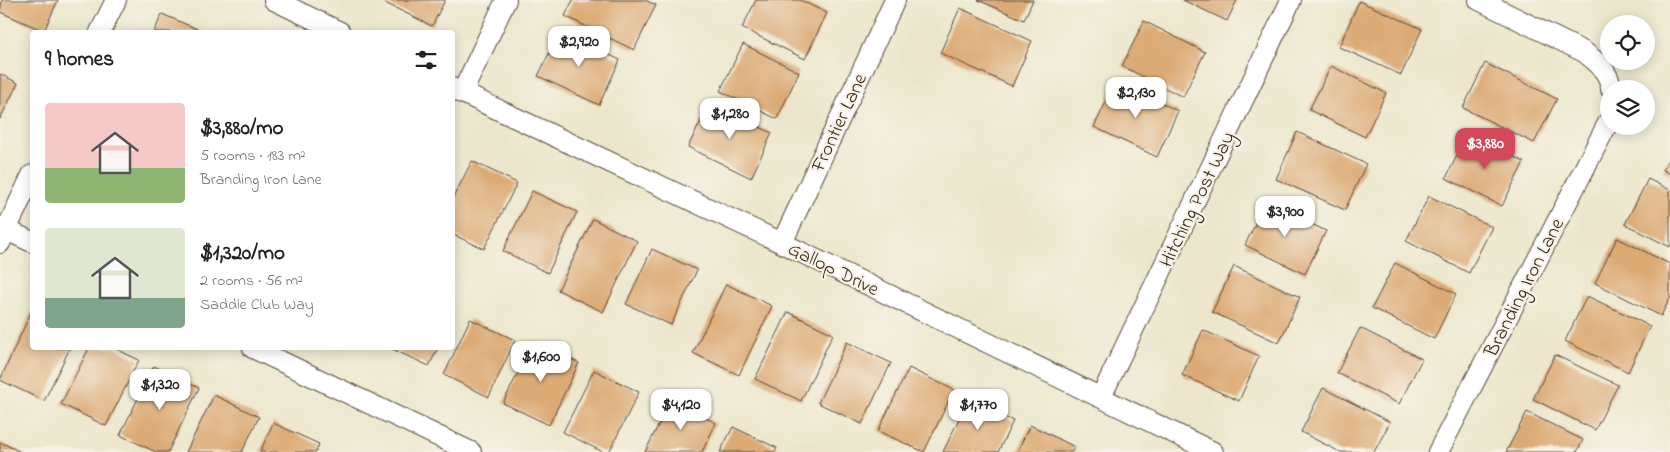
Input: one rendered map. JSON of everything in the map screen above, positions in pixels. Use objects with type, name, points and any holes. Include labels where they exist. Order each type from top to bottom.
[{"type":"street","points":[[101,30],[116,0]]},
{"type":"street","points":[[274,0],[336,30]]},
{"type":"street","points":[[457,90],[506,0]]},
{"type":"street","name":"Frontier Lane","points":[[782,243],[895,0]]},
{"type":"street","name":"Hitching Post Way","points":[[1101,397],[1291,0]]},
{"type":"street","points":[[1479,0],[1584,52],[1598,63],[1608,80]]},
{"type":"street","name":"Gallop Drive","points":[[457,90],[782,243],[1213,452]]},
{"type":"street","name":"Branding Iron Lane","points":[[1438,452],[1602,135]]},
{"type":"street","points":[[30,179],[2,233],[30,241]]},
{"type":"street","points":[[257,350],[471,452]]},
{"type":"building","points":[[2,0],[58,0],[44,30],[0,12]]},
{"type":"building","points":[[379,0],[445,0],[432,26]]},
{"type":"building","points":[[573,0],[645,0],[656,5],[634,50],[565,16]]},
{"type":"building","points":[[756,0],[800,0],[827,13],[805,59],[742,28]]},
{"type":"building","points":[[978,0],[1033,0],[1024,20]]},
{"type":"building","points":[[1183,0],[1237,0],[1227,21]]},
{"type":"building","points":[[1359,1],[1422,29],[1401,75],[1339,47]]},
{"type":"building","points":[[960,8],[1032,41],[1012,86],[940,53]]},
{"type":"building","points":[[162,14],[199,30],[155,30]]},
{"type":"building","points":[[1144,21],[1205,52],[1183,97],[1122,66]]},
{"type":"building","points":[[560,31],[620,60],[599,105],[538,76]]},
{"type":"building","points":[[743,44],[799,72],[777,119],[720,91]]},
{"type":"building","points":[[1485,63],[1557,99],[1534,143],[1463,108]]},
{"type":"building","points":[[1331,66],[1386,93],[1365,137],[1309,110]]},
{"type":"building","points":[[0,74],[18,83],[0,119]]},
{"type":"building","points":[[1116,81],[1178,111],[1157,157],[1094,127]]},
{"type":"building","points":[[710,103],[772,133],[751,178],[688,147]]},
{"type":"building","points":[[1297,132],[1366,164],[1345,210],[1276,179]]},
{"type":"building","points":[[1468,133],[1524,162],[1502,206],[1446,178]]},
{"type":"building","points":[[1670,156],[1670,174],[1663,170]]},
{"type":"building","points":[[472,161],[517,183],[484,249],[455,235],[455,194]]},
{"type":"building","points":[[1648,179],[1670,190],[1670,247],[1625,224]]},
{"type":"building","points":[[532,191],[577,212],[548,273],[503,251]]},
{"type":"building","points":[[1429,196],[1492,227],[1469,273],[1406,241]]},
{"type":"building","points":[[1266,202],[1326,231],[1305,274],[1245,245]]},
{"type":"building","points":[[593,219],[637,241],[603,312],[558,290]]},
{"type":"building","points":[[1617,238],[1670,264],[1670,298],[1661,316],[1595,283]]},
{"type":"building","points":[[652,249],[697,270],[671,325],[626,304]]},
{"type":"building","points":[[1395,263],[1456,294],[1434,339],[1372,308]]},
{"type":"building","points":[[1234,266],[1300,297],[1279,343],[1212,312]]},
{"type":"building","points":[[726,284],[772,306],[739,375],[693,353]]},
{"type":"building","points":[[1587,296],[1650,326],[1628,372],[1565,341]]},
{"type":"building","points":[[788,312],[833,334],[801,401],[755,379]]},
{"type":"building","points":[[30,314],[30,350],[69,350],[44,401],[0,380]]},
{"type":"building","points":[[470,319],[515,340],[489,397],[444,375]]},
{"type":"building","points":[[1360,328],[1422,359],[1399,404],[1337,373]]},
{"type":"building","points":[[1203,330],[1259,356],[1239,401],[1182,375]]},
{"type":"building","points":[[534,341],[579,363],[549,425],[503,403]]},
{"type":"building","points":[[847,342],[891,363],[862,424],[818,403]]},
{"type":"building","points":[[88,350],[118,350],[139,360],[106,426],[61,404]]},
{"type":"building","points":[[394,350],[437,350],[429,366]]},
{"type":"building","points":[[1555,355],[1618,385],[1595,430],[1533,399]]},
{"type":"building","points":[[154,366],[199,388],[168,452],[156,452],[120,435]]},
{"type":"building","points":[[909,368],[954,390],[924,452],[878,431]]},
{"type":"building","points":[[594,370],[639,392],[609,452],[603,452],[563,432]]},
{"type":"building","points":[[1323,388],[1390,422],[1374,452],[1340,452],[1301,432]]},
{"type":"building","points":[[214,395],[259,417],[242,452],[186,452]]},
{"type":"building","points":[[671,400],[716,423],[702,452],[645,452]]},
{"type":"building","points":[[968,400],[1013,421],[998,452],[943,452]]},
{"type":"building","points":[[1527,412],[1583,440],[1577,452],[1506,452]]},
{"type":"building","points":[[273,423],[319,444],[316,452],[260,452]]},
{"type":"building","points":[[1030,425],[1075,447],[1072,452],[1017,452]]},
{"type":"building","points":[[733,427],[777,448],[775,452],[720,452]]},
{"type":"building","points":[[0,442],[21,452],[0,452]]}]
